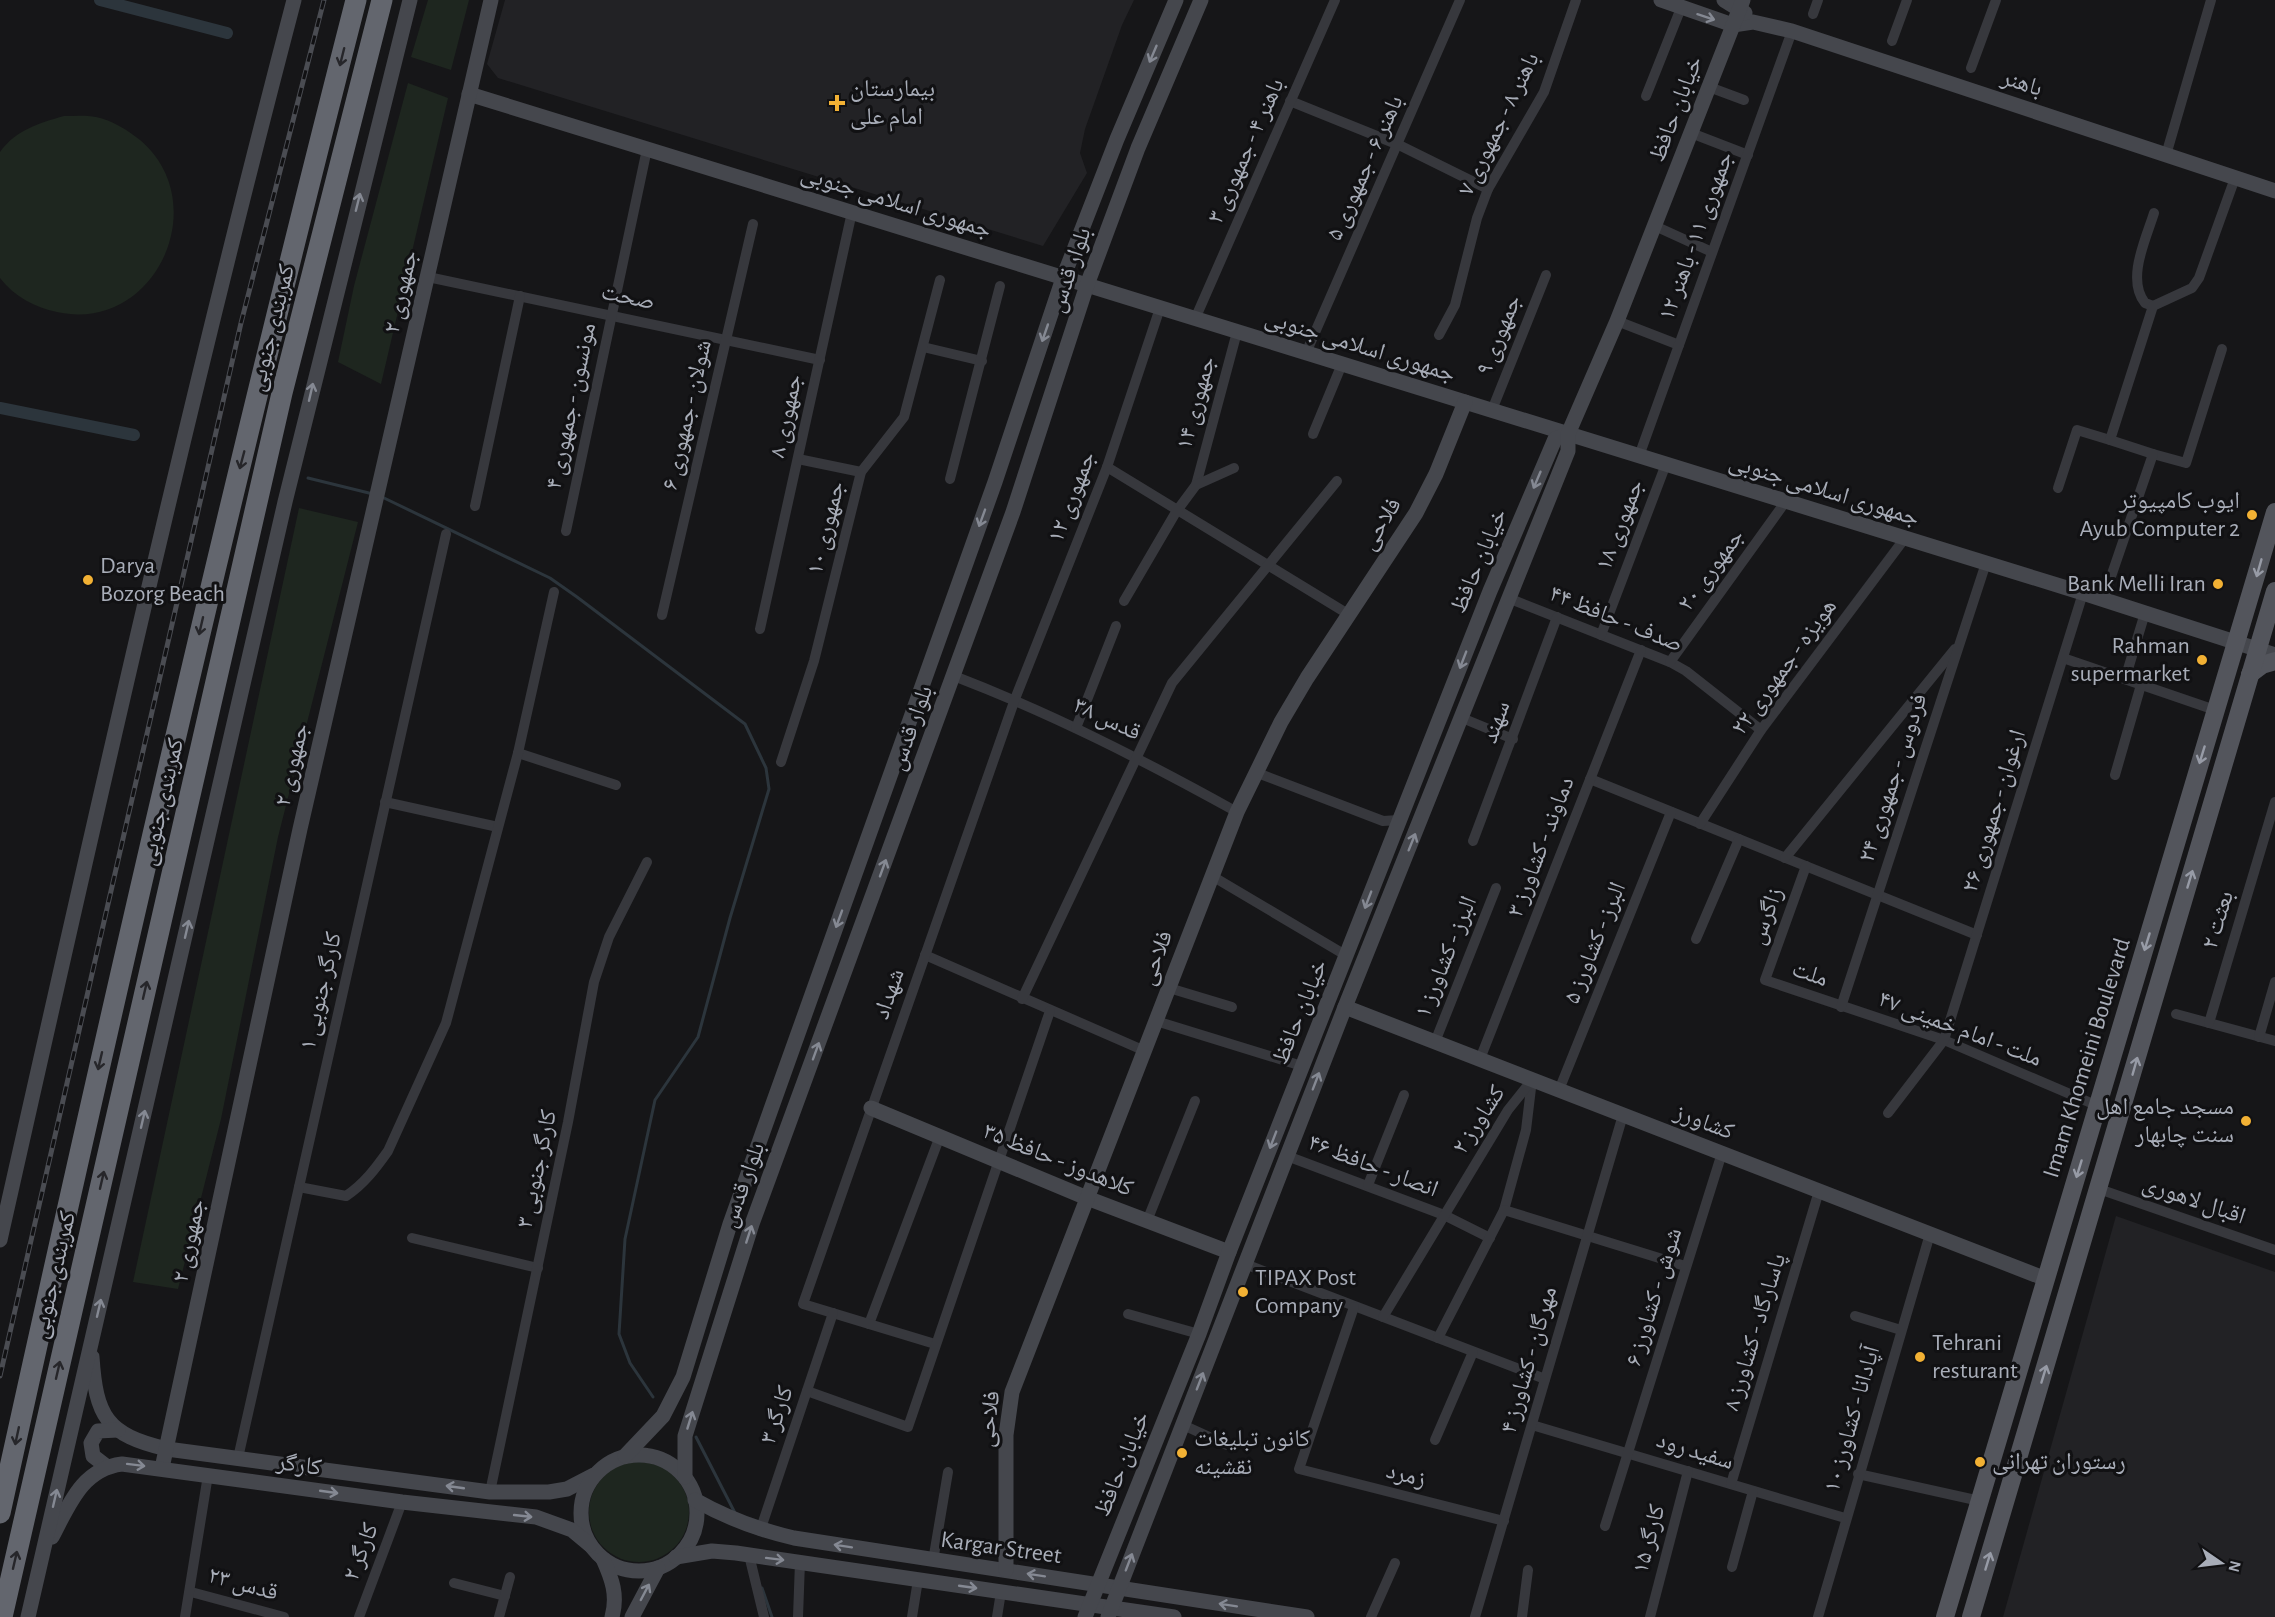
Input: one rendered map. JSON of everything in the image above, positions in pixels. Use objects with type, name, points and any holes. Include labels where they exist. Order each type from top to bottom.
[{"type":"highway","name":"کمربندی جنوبی","points":[[0,1514],[151,836],[234,487],[356,0]]},
{"type":"highway","name":"کمربندی جنوبی","points":[[2,1617],[282,393],[382,0]]},
{"type":"main road","points":[[0,1240],[105,774],[229,248],[294,0]]},
{"type":"main road","points":[[28,1617],[285,502],[410,0]]},
{"type":"main road","name":"جمهوری ۲","points":[[162,1468],[300,829],[491,0]]},
{"type":"main road","name":"بلوار قدس","points":[[625,1456],[651,1432],[663,1416],[683,1377],[730,1224],[995,482],[1063,278],[1117,139],[1176,0]]},
{"type":"main road","name":"بلوار قدس","points":[[685,1477],[685,1436],[745,1246],[1013,513],[1087,285],[1138,148],[1200,0]]},
{"type":"main road","points":[[1661,0],[1733,25],[1753,22],[1741,4],[1724,0]]},
{"type":"main road","name":"خیابان حافظ","points":[[1110,1613],[1345,1007],[1569,451],[1568,434],[1617,321],[1741,4]]},
{"type":"main road","name":"باهنر","points":[[1753,22],[1792,31],[2275,191]]},
{"type":"main road","name":"جمهوری اسلامی جنوبی","points":[[469,94],[2083,593],[2237,643],[2266,650],[2275,655]]},
{"type":"main road","points":[[1117,139],[1138,148]]},
{"type":"main road","name":"فلاحی","points":[[1006,1570],[1006,1435],[1012,1392],[1237,812],[1281,722],[1348,614],[1416,513],[1436,474],[1465,402]]},
{"type":"main road","name":"خیابان حافظ","points":[[1087,1610],[1199,1334],[1285,1109],[1490,591],[1555,439],[1568,434]]},
{"type":"main road","name":"Imam Khomeini Boulevard","points":[[1945,1617],[2275,512]]},
{"type":"main road","name":"Imam Khomeini Boulevard","points":[[1971,1617],[2250,674],[2266,650],[2263,630],[2275,591]]},
{"type":"main road","points":[[2250,674],[2262,665],[2275,661]]},
{"type":"main road","points":[[880,803],[904,812]]},
{"type":"main road","points":[[1377,877],[1395,885]]},
{"type":"main road","name":"کشاورز","points":[[1345,1007],[2046,1279]]},
{"type":"main road","name":"کلاهدوز - حافظ ۳۵","points":[[871,1108],[1087,1198],[1229,1252]]},
{"type":"main road","points":[[1285,1109],[1303,1116]]},
{"type":"main road","name":"کارگر","points":[[91,1341],[94,1394],[102,1412],[118,1430],[140,1443],[167,1449],[490,1492],[549,1492],[567,1488],[594,1475]]},
{"type":"main road","points":[[42,1555],[77,1490],[89,1477],[106,1466],[93,1456],[91,1443],[98,1431],[118,1430]]},
{"type":"main road","points":[[603,1559],[620,1568],[639,1571],[658,1568],[676,1557],[687,1546],[694,1531],[697,1516],[696,1500],[685,1477],[673,1465],[658,1457],[642,1454],[625,1456],[608,1463],[594,1475],[584,1491],[580,1509],[582,1528],[590,1545],[603,1559],[613,1581],[615,1599],[612,1617]]},
{"type":"main road","name":"کارگر","points":[[106,1466],[122,1464],[162,1468],[402,1503],[536,1517],[572,1530],[590,1545]]},
{"type":"main road","name":"Kargar Street","points":[[696,1500],[716,1512],[760,1531],[933,1561],[1006,1570],[1307,1617]]},
{"type":"main road","name":"Kargar Street","points":[[676,1557],[712,1551],[749,1555],[1001,1592],[1087,1610],[1174,1617]]},
{"type":"main road","points":[[632,1617],[658,1568]]},
{"type":"street","name":"باهنر ۴ - جمهوری ۳","points":[[1195,319],[1335,0]]},
{"type":"street","name":"باهنر ۶ - جمهوری ۵","points":[[1306,353],[1399,145],[1460,0]]},
{"type":"street","name":"باهنر ۸ - جمهوری ۷","points":[[1439,335],[1455,305],[1488,189],[1544,92],[1576,0]]},
{"type":"street","points":[[1813,14],[1818,0]]},
{"type":"street","points":[[1892,41],[1907,0]]},
{"type":"street","points":[[1971,68],[1996,0]]},
{"type":"street","points":[[2166,155],[2211,0]]},
{"type":"street","points":[[1646,96],[1681,8]]},
{"type":"street","name":"جمهوری ۱۱ - باهنر ۱۲","points":[[1639,456],[1792,31]]},
{"type":"street","points":[[1709,87],[1743,100]]},
{"type":"street","points":[[1290,101],[1399,145],[1488,189]]},
{"type":"street","points":[[1692,133],[1748,155]]},
{"type":"street","name":"مونسون - جمهوری ۴","points":[[566,531],[647,149]]},
{"type":"street","points":[[2154,213],[2141,256],[2137,286],[2145,303],[2153,306],[2192,288],[2199,278],[2235,178]]},
{"type":"street","name":"جمهوری ۸","points":[[760,629],[852,212]]},
{"type":"street","name":"شولان - جمهوری ۶","points":[[662,615],[753,224]]},
{"type":"street","points":[[1655,226],[1712,252]]},
{"type":"street","name":"جمهوری ۹","points":[[1492,410],[1546,275]]},
{"type":"street","name":"صحت","points":[[428,277],[820,360]]},
{"type":"street","name":"جمهوری ۱۰","points":[[781,762],[814,661],[861,472],[904,417],[940,280]]},
{"type":"street","points":[[950,479],[1000,286]]},
{"type":"street","points":[[475,506],[520,296]]},
{"type":"street","points":[[2110,440],[2153,306]]},
{"type":"street","name":"جمهوری ۱۲","points":[[1015,699],[1107,467],[1161,308]]},
{"type":"street","points":[[1617,321],[1679,345]]},
{"type":"street","name":"جمهوری ۱۴","points":[[1196,485],[1237,332]]},
{"type":"street","points":[[923,347],[982,361]]},
{"type":"street","points":[[2058,488],[2077,430],[2186,463],[2222,349]]},
{"type":"street","points":[[1313,434],[1342,364]]},
{"type":"street","points":[[2103,600],[2153,454]]},
{"type":"street","points":[[798,459],[861,472]]},
{"type":"street","name":"جمهوری ۱۸","points":[[1601,634],[1666,464]]},
{"type":"street","points":[[1107,467],[1176,512],[1348,614]]},
{"type":"street","points":[[1124,601],[1176,512],[1196,485],[1234,468]]},
{"type":"street","points":[[1022,999],[1172,683],[1337,481]]},
{"type":"street","name":"جمهوری ۲۰","points":[[1670,662],[1786,501]]},
{"type":"street","name":"کارگر جنوبی ۱","points":[[238,1458],[446,534]]},
{"type":"street","name":"هویزه - جمهوری ۲۲","points":[[1700,824],[1761,730],[1905,538]]},
{"type":"street","name":"فردوس - جمهوری ۲۴","points":[[1841,1007],[1986,563]]},
{"type":"street","points":[[299,1187],[346,1196],[357,1188],[388,1151],[446,1023],[518,753],[554,592]]},
{"type":"street","name":"ارغوان - جمهوری ۲۶","points":[[1944,1040],[2083,593]]},
{"type":"street","name":"صدف - حافظ ۴۴","points":[[1508,598],[1670,662],[1686,671],[1761,730]]},
{"type":"street","points":[[2125,679],[2145,613]]},
{"type":"street","name":"سهند","points":[[1473,841],[1557,617]]},
{"type":"street","points":[[1076,728],[1116,626]]},
{"type":"street","points":[[1785,858],[1960,642]]},
{"type":"street","name":"دماوند - کشاورز ۳","points":[[1480,1059],[1641,650]]},
{"type":"street","points":[[2063,658],[2216,710]]},
{"type":"street","name":"قدس ۳۸","points":[[954,676],[1015,699],[1137,756],[1237,812]]},
{"type":"street","points":[[2115,775],[2141,685]]},
{"type":"street","name":"شهداد","points":[[833,1313],[802,1304],[1015,699]]},
{"type":"street","points":[[1462,718],[1513,739]]},
{"type":"street","points":[[518,753],[616,785]]},
{"type":"street","points":[[1255,772],[1383,821],[1400,820]]},
{"type":"street","points":[[1590,779],[1977,935]]},
{"type":"street","points":[[385,802],[498,828]]},
{"type":"street","name":"بعثت ۲","points":[[2209,1023],[2271,830],[2275,802]]},
{"type":"street","name":"البرز - کشاورز ۵","points":[[1559,1090],[1671,812]]},
{"type":"street","points":[[1696,939],[1739,839]]},
{"type":"street","name":"کارگر جنوبی ۳","points":[[490,1492],[538,1268],[594,982],[609,938],[647,862]]},
{"type":"street","name":"زاگرس","points":[[1765,980],[1806,866]]},
{"type":"street","points":[[1212,876],[1347,956]]},
{"type":"street","name":"البرز - کشاورز ۱","points":[[1435,1042],[1496,888]]},
{"type":"street","points":[[925,955],[1145,1051]]},
{"type":"street","name":"ملت","points":[[1765,980],[1841,1007]]},
{"type":"street","points":[[2259,1037],[2275,982]]},
{"type":"street","points":[[1169,988],[1232,1007]]},
{"type":"street","name":"ملت - امام خمینی ۴۷","points":[[1841,1007],[1944,1040],[2098,1106]]},
{"type":"street","points":[[807,1391],[908,1427],[934,1344],[1050,1011]]},
{"type":"street","points":[[2176,1014],[2275,1041]]},
{"type":"street","points":[[1156,1021],[1302,1066]]},
{"type":"street","points":[[1888,1113],[1944,1040]]},
{"type":"street","points":[[1438,1338],[1504,1210],[1526,1130],[1532,1080]]},
{"type":"street","name":"کشاورز ۲","points":[[1383,1317],[1508,1110],[1532,1080]]},
{"type":"street","points":[[1368,1185],[1404,1095]]},
{"type":"street","points":[[1147,1221],[1195,1101]]},
{"type":"street","name":"مهرگان - کشاورز ۴","points":[[1475,1617],[1623,1115]]},
{"type":"street","points":[[869,1324],[940,1136]]},
{"type":"street","name":"شوش - کشاورز ۶","points":[[1605,1527],[1722,1153]]},
{"type":"street","name":"انصار - حافظ ۴۶","points":[[1287,1156],[1444,1215],[1490,1238]]},
{"type":"street","name":"اقبال لاهوری","points":[[2099,1189],[2275,1250]]},
{"type":"street","name":"پاسارگاد - کشاورز ۸","points":[[1731,1484],[1820,1191]]},
{"type":"street","points":[[1504,1210],[1686,1266]]},
{"type":"street","name":"آپادانا - کشاورز ۱۰","points":[[1818,1617],[1845,1518],[1930,1234]]},
{"type":"street","points":[[412,1238],[538,1268]]},
{"type":"street","points":[[1245,1264],[1545,1379]]},
{"type":"street","name":"زمرد","points":[[1354,1307],[1299,1469],[1504,1521]]},
{"type":"street","points":[[833,1313],[934,1344]]},
{"type":"street","name":"کارگر ۳","points":[[760,1531],[833,1313]]},
{"type":"street","points":[[1128,1314],[1199,1334]]},
{"type":"street","points":[[1855,1316],[1900,1330]]},
{"type":"street","points":[[1435,1440],[1473,1352]]},
{"type":"street","points":[[1183,1425],[1227,1445]]},
{"type":"street","name":"سفید رود","points":[[1532,1425],[1845,1518]]},
{"type":"street","name":"کارگر ۱۵","points":[[1650,1617],[1688,1471]]},
{"type":"street","points":[[933,1561],[948,1472]]},
{"type":"street","points":[[1858,1474],[1980,1501]]},
{"type":"street","points":[[185,1617],[208,1475]]},
{"type":"street","points":[[1732,1567],[1753,1491]]},
{"type":"street","name":"کارگر ۲","points":[[359,1617],[402,1503]]},
{"type":"street","points":[[749,1555],[764,1617]]},
{"type":"street","points":[[798,1617],[800,1562]]},
{"type":"street","points":[[1371,1617],[1395,1563]]},
{"type":"street","points":[[1522,1617],[1528,1570]]},
{"type":"street","points":[[499,1617],[510,1577]]},
{"type":"street","points":[[912,1617],[918,1580]]},
{"type":"street","points":[[454,1583],[505,1596]]},
{"type":"street","name":"قدس ۲۳","points":[[190,1592],[284,1617]]},
{"type":"street","points":[[998,1617],[1001,1592]]},
{"type":"shaded area","points":[[428,0],[469,0],[451,70],[411,57]]},
{"type":"shaded area","name":"بیمارستان امام علی","points":[[505,0],[1134,0],[1122,25],[1085,129],[1080,153],[1087,173],[1043,246],[498,78],[487,64]]},
{"type":"shaded area","points":[[408,83],[448,98],[381,384],[338,362],[354,286]]},
{"type":"shaded area","points":[[64,116],[102,118],[135,136],[162,166],[172,197],[173,228],[163,258],[146,284],[122,303],[92,314],[57,312],[40,307],[19,296],[0,278],[0,152],[6,144],[21,133]]},
{"type":"shaded area","points":[[299,508],[358,522],[278,837],[221,1119],[178,1289],[133,1282]]},
{"type":"shaded area","points":[[2116,1216],[2275,1272],[2275,1617],[2003,1617]]},
{"type":"shaded area","points":[[639,1462],[667,1470],[681,1484],[689,1512],[681,1540],[667,1554],[639,1562],[611,1554],[597,1540],[589,1512],[597,1484],[611,1470]]},
{"type":"waterway","points":[[100,0],[227,33]]},
{"type":"waterway","points":[[0,408],[134,435]]},
{"type":"waterway","points":[[308,478],[373,494]]},
{"type":"waterway","points":[[382,497],[550,578],[577,597],[745,724],[766,768],[769,789],[730,918],[698,1037],[655,1100],[625,1239],[619,1334],[630,1363],[653,1397]]},
{"type":"waterway","points":[[696,1437],[735,1513]]},
{"type":"waterway","points":[[762,1588],[772,1617]]},
{"type":"railway","points":[[0,1376],[241,323],[324,0]]},
{"type":"place","name":"بیمارستان امام علی","points":[[837,103]]},
{"type":"place","name":"ایوب کامپیوتر Ayub Computer 2","points":[[2252,515]]},
{"type":"place","name":"Darya Bozorg Beach","points":[[88,580]]},
{"type":"place","name":"Bank Melli Iran","points":[[2218,584]]},
{"type":"place","name":"Rahman supermarket","points":[[2202,660]]},
{"type":"place","name":"مسجد جامع اهل سنت چابهار","points":[[2246,1121]]},
{"type":"place","name":"TIPAX Post Company","points":[[1243,1292]]},
{"type":"place","name":"Tehrani resturant","points":[[1920,1357]]},
{"type":"place","name":"کانون تبلیغات نقشینه","points":[[1182,1453]]},
{"type":"place","name":"رستوران تهرانی","points":[[1980,1462]]}]
